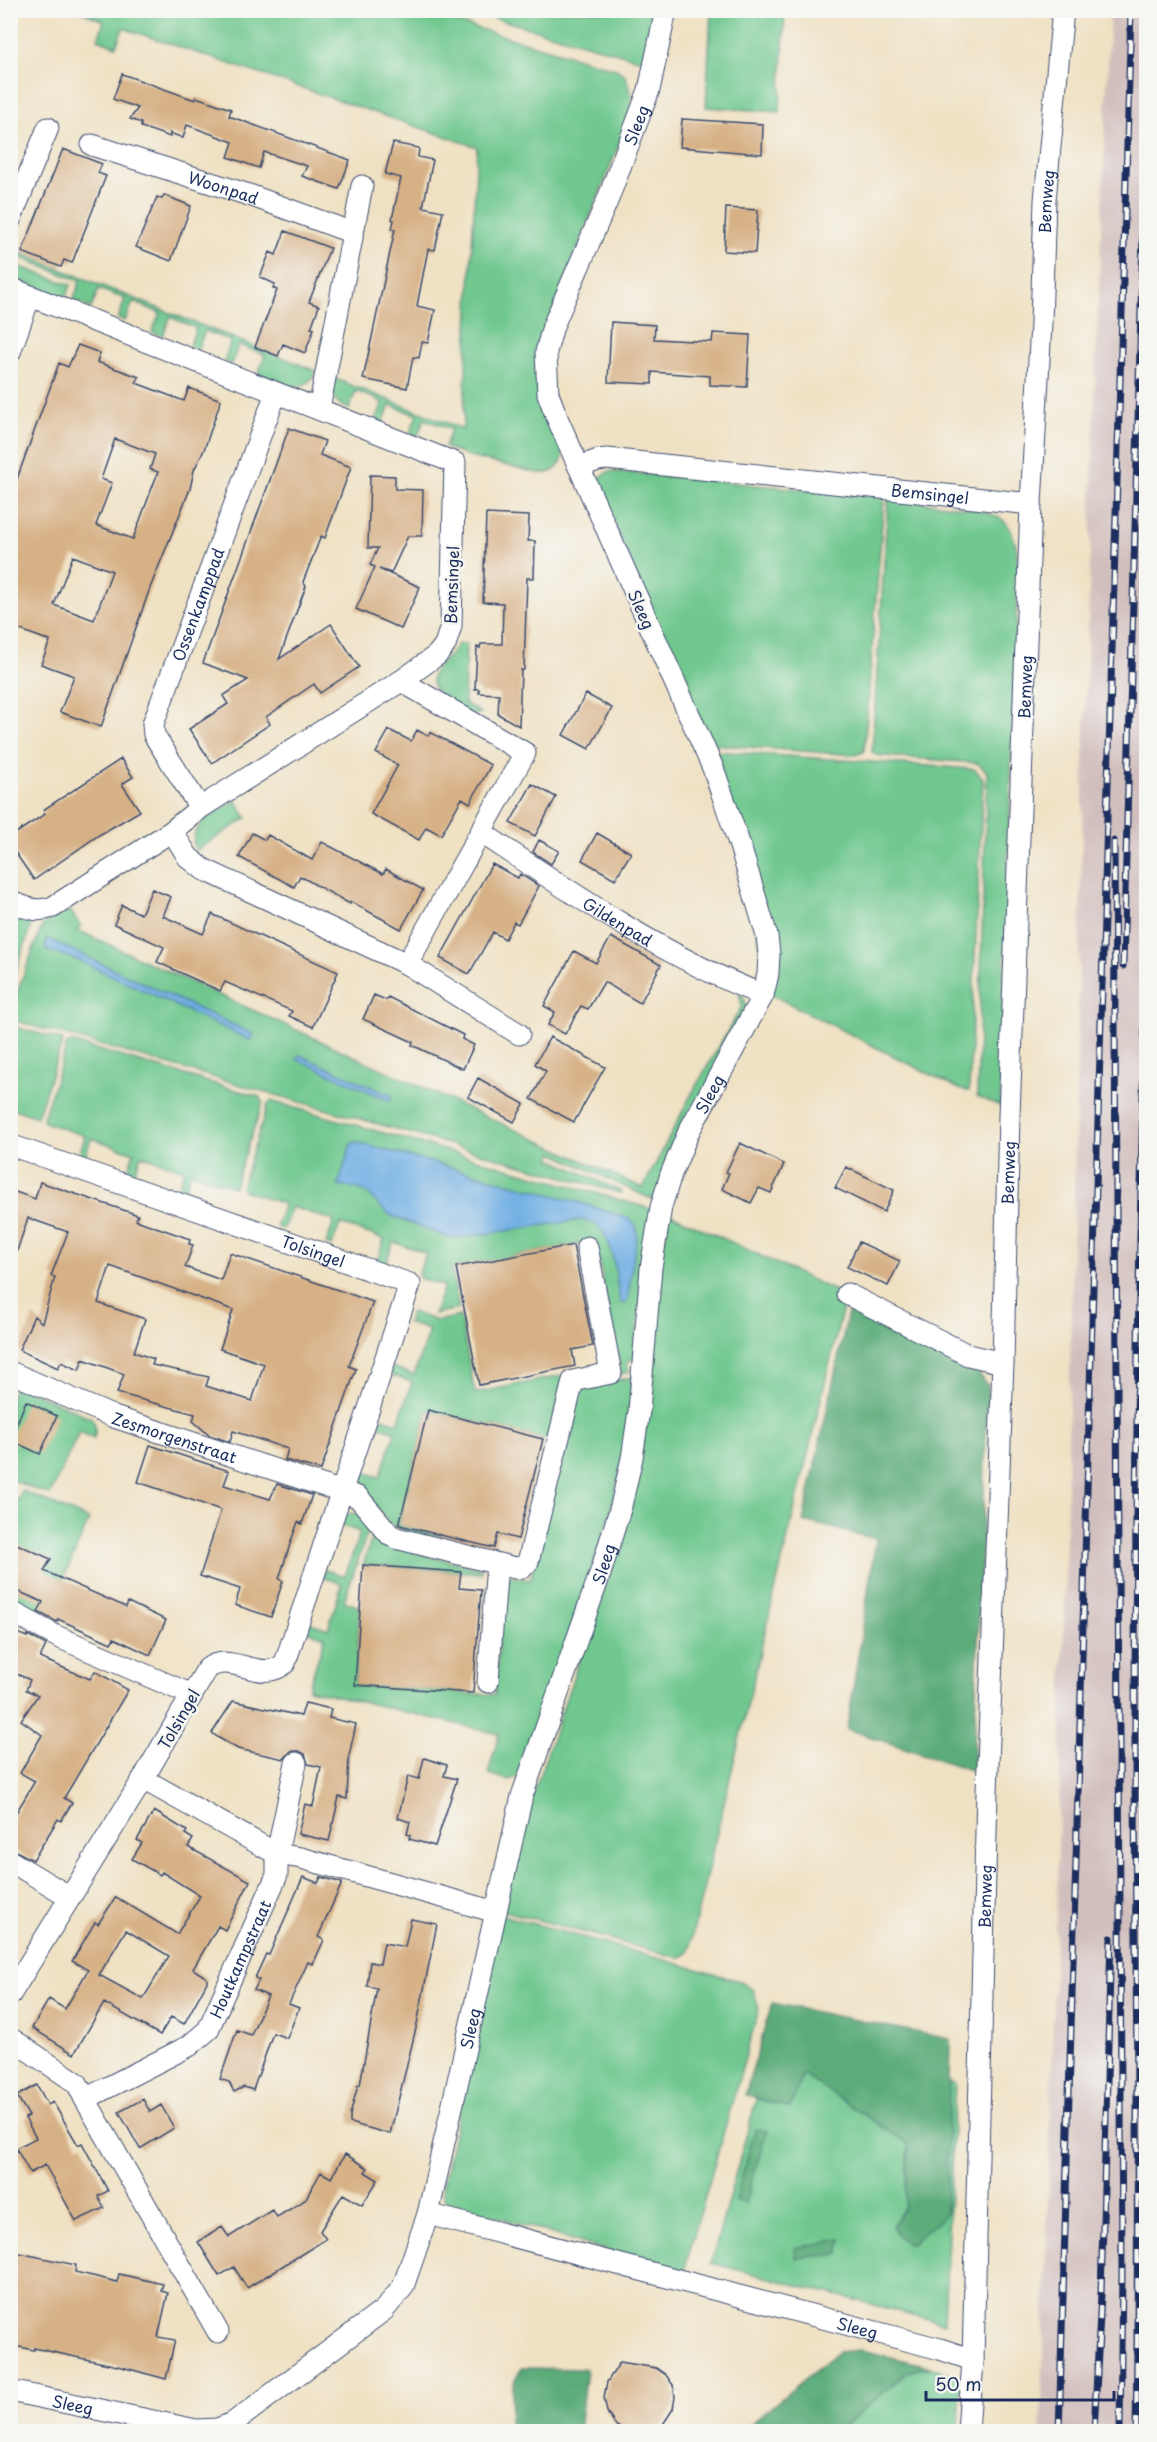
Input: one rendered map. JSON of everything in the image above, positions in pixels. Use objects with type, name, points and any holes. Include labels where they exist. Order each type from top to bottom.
[{"type":"street","name":"Sleeg","points":[[10,2391],[196,2430],[217,2429],[233,2423],[384,2310],[403,2287],[428,2214],[522,1796],[601,1571],[621,1506],[639,1412],[656,1230],[668,1185],[689,1131],[763,995],[768,974],[767,936],[717,780],[701,738],[548,394],[546,352],[553,326],[609,199],[649,90],[659,53],[666,10]]},
{"type":"street","name":"Bemweg","points":[[968,2432],[973,2360],[987,1792],[1031,504],[1045,200],[1063,10]]},
{"type":"street","points":[[10,220],[48,128]]},
{"type":"street","name":"Woonpad","points":[[92,145],[252,196],[353,233]]},
{"type":"street","points":[[319,409],[362,186]]},
{"type":"street","name":"Bemsingel","points":[[10,288],[455,463],[449,636],[437,655],[401,681],[200,808],[172,831],[53,908],[44,911],[34,910],[10,901]]},
{"type":"street","points":[[10,352],[30,296]]},
{"type":"street","name":"Ossenkamppad","points":[[200,808],[154,735],[153,724],[276,393]]},
{"type":"street","name":"Bemsingel","points":[[579,467],[607,459],[1031,504]]},
{"type":"street","points":[[401,681],[525,753],[407,964]]},
{"type":"street","points":[[172,831],[188,857],[203,869],[407,964],[519,1034]]},
{"type":"street","name":"Gildenpad","points":[[482,833],[554,882],[670,951],[729,981],[763,995]]},
{"type":"street","name":"Tolsingel","points":[[10,1145],[410,1284],[285,1663],[278,1670],[270,1672],[225,1662],[215,1663],[207,1669],[143,1779],[10,1995]]},
{"type":"street","points":[[341,1491],[358,1497],[390,1535],[396,1538],[515,1568],[522,1567],[528,1562],[573,1381],[611,1373],[587,1247]]},
{"type":"street","points":[[848,1294],[968,1355],[1003,1363]]},
{"type":"street","name":"Zesmorgenstraat","points":[[10,1372],[114,1417],[341,1491]]},
{"type":"street","points":[[488,1682],[497,1564]]},
{"type":"street","points":[[10,1611],[56,1636],[192,1695]]},
{"type":"street","name":"Houtkampstraat","points":[[85,2099],[189,2046],[208,2030],[278,1875],[277,1854],[296,1763]]},
{"type":"street","points":[[143,1779],[277,1854],[301,1858],[496,1912]]},
{"type":"street","points":[[10,1861],[70,1897]]},
{"type":"street","points":[[10,2038],[77,2083],[218,2332]]},
{"type":"street","name":"Sleeg","points":[[428,2214],[940,2349],[973,2360]]},
{"type":"shaded area","points":[[1146,10],[1146,2431],[1041,2432],[1062,1710],[1084,757],[1096,358],[1110,11]]},
{"type":"green space","points":[[79,11],[419,11],[616,69],[625,75],[632,95],[629,119],[542,338],[563,457],[557,468],[551,472],[538,473],[469,457],[445,447],[451,429],[424,419],[418,436],[410,433],[417,415],[390,405],[383,423],[376,420],[383,402],[356,391],[349,409],[336,401],[333,393],[333,378],[463,429],[477,147],[123,28],[116,46],[98,39],[104,21]]},
{"type":"green space","points":[[469,11],[659,11],[646,58],[642,60]]},
{"type":"green space","points":[[711,11],[785,11],[780,112],[706,107]]},
{"type":"green space","points":[[10,249],[316,371],[311,380],[304,385],[297,387],[282,384],[258,374],[265,355],[239,345],[231,364],[224,361],[231,341],[205,331],[197,350],[189,347],[196,328],[170,317],[163,336],[152,332],[160,313],[133,302],[125,321],[118,319],[125,299],[99,289],[91,308],[73,301],[80,281],[11,254]]},
{"type":"green space","points":[[10,263],[71,285],[65,298],[14,278],[11,275]]},
{"type":"green space","points":[[610,471],[884,497],[864,752],[855,755],[710,744],[597,485],[599,478]]},
{"type":"green space","points":[[888,499],[951,505],[984,512],[1006,523],[1016,547],[1018,563],[1000,1106],[977,1097],[987,772],[977,763],[883,756],[872,752]]},
{"type":"green space","points":[[458,644],[466,644],[464,703],[481,713],[471,716],[442,697],[432,684],[432,677],[436,669]]},
{"type":"green space","points":[[714,751],[974,769],[983,778],[969,1091],[961,1090],[772,995]]},
{"type":"green space","points":[[236,801],[247,818],[195,851],[193,841],[199,826],[212,815]]},
{"type":"green space","points":[[70,910],[81,927],[77,930],[643,1188],[692,1093],[742,1006],[739,993],[743,995],[747,1007],[654,1199],[553,1153],[551,1159],[621,1191],[620,1193],[12,1020],[11,1008],[42,926]]},
{"type":"green space","points":[[11,911],[26,918],[31,926],[11,986]]},
{"type":"green space","points":[[11,1026],[63,1040],[37,1117],[11,1108]]},
{"type":"green space","points":[[71,1042],[260,1097],[263,1102],[234,1187],[191,1172],[183,1194],[177,1192],[184,1170],[141,1155],[133,1177],[126,1175],[134,1153],[91,1138],[84,1160],[78,1158],[85,1136],[44,1122],[43,1118],[67,1045]]},
{"type":"green space","points":[[271,1101],[652,1209],[634,1359],[627,1361],[629,1372],[621,1374],[595,1241],[451,1268],[459,1309],[434,1314],[444,1286],[421,1279],[418,1275],[426,1253],[393,1242],[386,1264],[377,1261],[384,1239],[340,1224],[332,1246],[326,1244],[334,1221],[292,1207],[283,1229],[276,1227],[284,1204],[242,1190],[268,1104]]},
{"type":"green space","points":[[669,1213],[842,1294],[845,1299],[688,1953],[679,1958],[501,1910],[519,1835],[604,1588]]},
{"type":"green space","points":[[849,1308],[976,1369],[988,1386],[973,1771],[847,1729],[876,1539],[803,1521]]},
{"type":"green space","points":[[411,1312],[437,1321],[460,1316],[475,1393],[565,1375],[548,1440],[428,1410],[399,1526],[520,1555],[514,1558],[404,1531],[390,1524],[355,1480],[357,1470],[380,1477],[395,1432],[373,1424],[376,1416],[398,1423],[412,1382],[389,1374],[392,1367],[414,1375],[429,1330],[407,1323]]},
{"type":"green space","points":[[633,1377],[628,1435],[610,1515],[520,1776],[508,1780],[488,1774],[499,1734],[308,1689],[325,1637],[305,1630],[307,1622],[328,1629],[342,1584],[322,1577],[325,1570],[345,1576],[360,1532],[340,1525],[344,1517],[355,1513],[370,1525],[344,1601],[360,1607],[355,1685],[495,1695],[503,1581],[510,1576],[530,1580],[578,1391],[585,1386]]},
{"type":"green space","points":[[19,1386],[92,1418],[94,1423],[94,1438],[79,1432],[50,1495],[11,1480],[10,1397],[14,1388]]},
{"type":"green space","points":[[23,1491],[89,1520],[62,1582],[67,1584],[50,1619],[11,1604],[10,1512]]},
{"type":"green space","points":[[374,1531],[387,1545],[482,1569],[481,1573],[363,1565]]},
{"type":"green space","points":[[499,1914],[743,1982],[753,1990],[759,2009],[683,2274],[445,2201],[442,2191]]},
{"type":"green space","points":[[772,2003],[950,2039],[946,2214],[911,2244],[899,2238],[892,2226],[905,2207],[908,2144],[803,2074],[790,2108],[745,2095]]},
{"type":"green space","points":[[777,2024],[955,2083],[944,2323],[711,2263]]},
{"type":"green space","points":[[755,2129],[767,2131],[745,2203],[735,2201]]},
{"type":"green space","points":[[842,2239],[839,2254],[796,2258],[795,2248]]},
{"type":"green space","points":[[861,2350],[933,2367],[920,2368],[906,2373],[838,2431],[742,2431],[838,2352]]},
{"type":"green space","points":[[933,2367],[961,2380],[959,2431],[838,2432],[906,2373],[920,2368]]},
{"type":"green space","points":[[521,2368],[586,2369],[579,2431],[509,2431],[513,2387]]},
{"type":"water","points":[[46,938],[253,1034],[250,1040],[78,960],[46,950]]},
{"type":"water","points":[[299,1055],[392,1096],[390,1101],[297,1059]]},
{"type":"water","points":[[355,1142],[575,1201],[630,1219],[636,1226],[637,1235],[627,1302],[624,1304],[620,1302],[611,1250],[606,1238],[600,1228],[591,1222],[579,1220],[457,1238],[447,1237],[392,1216],[381,1208],[369,1194],[357,1188],[338,1186],[351,1144]]},
{"type":"building","points":[[122,74],[195,100],[196,97],[231,109],[229,116],[350,160],[339,189],[302,176],[307,166],[264,152],[259,168],[228,157],[233,142],[187,125],[183,138],[170,133],[170,137],[141,127],[141,123],[130,119],[138,108],[113,99]]},
{"type":"building","points":[[682,119],[763,124],[762,154],[680,147]]},
{"type":"building","points":[[393,143],[419,148],[418,157],[433,160],[423,207],[443,211],[435,250],[428,249],[417,306],[435,310],[428,343],[422,342],[419,358],[413,357],[407,388],[363,379],[395,229],[392,229],[394,220],[392,219],[401,178],[385,174]]},
{"type":"building","points":[[63,149],[102,164],[98,173],[106,176],[72,263],[64,260],[61,267],[22,252]]},
{"type":"building","points":[[164,195],[191,206],[171,261],[136,247],[157,197],[162,199]]},
{"type":"building","points":[[726,208],[758,210],[755,253],[724,251]]},
{"type":"building","points":[[285,231],[330,248],[309,302],[319,306],[305,353],[283,344],[278,356],[255,347],[277,290],[273,288],[275,284],[260,277],[270,252],[276,255]]},
{"type":"building","points":[[611,322],[655,325],[654,339],[712,342],[713,333],[750,335],[747,387],[710,385],[710,376],[652,372],[652,384],[608,382]]},
{"type":"building","points":[[78,345],[100,353],[97,362],[139,377],[136,383],[184,401],[189,388],[221,400],[204,450],[194,470],[190,489],[150,588],[101,727],[60,712],[74,676],[41,664],[50,641],[10,626],[10,498],[59,363],[68,367]],"holes":[[[115,439],[155,454],[150,469],[158,472],[133,539],[96,525],[112,483],[101,479]],[[73,556],[112,571],[94,620],[54,605]]]},
{"type":"building","points":[[289,428],[325,441],[320,455],[351,467],[325,538],[321,536],[303,582],[306,586],[279,659],[331,624],[359,667],[320,693],[314,684],[266,717],[270,724],[212,763],[189,729],[228,704],[223,696],[248,680],[203,663]]},
{"type":"building","points":[[370,475],[395,476],[395,489],[423,490],[422,536],[408,536],[391,573],[379,569],[420,587],[401,629],[356,609],[375,567],[370,565],[378,548],[368,548]]},
{"type":"building","points":[[486,514],[529,516],[528,541],[535,541],[534,578],[527,578],[524,670],[521,670],[519,726],[498,714],[499,694],[479,693],[479,689],[475,689],[477,647],[480,648],[481,644],[502,644],[503,603],[483,602]]},
{"type":"building","points":[[586,694],[612,708],[589,749],[563,735]]},
{"type":"building","points":[[389,730],[411,741],[417,730],[428,736],[430,732],[491,765],[470,803],[462,798],[441,835],[426,827],[419,840],[371,814],[398,765],[376,753]]},
{"type":"building","points":[[121,759],[133,777],[122,784],[140,811],[99,835],[34,880],[10,845],[10,837],[45,814],[43,810]]},
{"type":"building","points":[[532,784],[556,797],[535,836],[510,823]]},
{"type":"building","points":[[252,833],[265,840],[268,835],[312,860],[322,842],[383,874],[386,869],[423,890],[401,929],[300,876],[294,887],[239,857]]},
{"type":"building","points":[[597,833],[631,853],[615,879],[582,860]]},
{"type":"building","points":[[539,840],[559,851],[551,864],[533,852]]},
{"type":"building","points":[[492,864],[518,878],[520,874],[539,886],[518,924],[514,922],[505,939],[493,932],[469,974],[440,958]]},
{"type":"building","points":[[152,889],[171,897],[163,916],[203,934],[212,914],[338,972],[313,1027],[289,1016],[292,1011],[225,982],[220,991],[157,962],[164,947],[114,924],[122,905],[141,914]]},
{"type":"building","points":[[611,937],[661,965],[640,1003],[604,982],[588,1009],[581,1006],[565,1034],[548,1025],[555,1012],[544,1006],[574,951],[596,963]]},
{"type":"building","points":[[374,995],[386,1000],[388,997],[463,1035],[462,1039],[474,1045],[463,1069],[363,1019]]},
{"type":"building","points":[[550,1037],[605,1067],[574,1122],[531,1099],[546,1071],[535,1064]]},
{"type":"building","points":[[478,1078],[524,1104],[514,1122],[468,1097]]},
{"type":"building","points":[[740,1143],[784,1164],[771,1193],[759,1188],[751,1203],[722,1189],[729,1173],[726,1172]]},
{"type":"building","points":[[846,1167],[894,1190],[884,1212],[835,1188]]},
{"type":"building","points":[[40,1182],[138,1215],[136,1220],[190,1239],[189,1244],[193,1245],[185,1267],[221,1280],[230,1253],[373,1302],[349,1366],[356,1369],[321,1470],[285,1460],[288,1449],[233,1431],[230,1442],[209,1435],[193,1421],[195,1414],[117,1393],[124,1374],[83,1359],[79,1370],[61,1362],[58,1368],[19,1350],[34,1316],[42,1323],[55,1277],[51,1276],[68,1232],[28,1218],[14,1260],[10,1259],[10,1190],[35,1199]],"holes":[[[110,1266],[233,1310],[220,1349],[264,1364],[252,1401],[206,1386],[209,1377],[152,1365],[154,1359],[134,1352],[145,1319],[98,1303]]]},
{"type":"building","points":[[859,1242],[900,1261],[888,1286],[847,1267]]},
{"type":"building","points":[[573,1245],[593,1346],[572,1350],[575,1366],[479,1385],[456,1267]]},
{"type":"building","points":[[26,1401],[57,1416],[40,1454],[10,1440]]},
{"type":"building","points":[[428,1410],[543,1439],[518,1539],[498,1534],[494,1548],[399,1525]]},
{"type":"building","points":[[150,1445],[229,1471],[224,1485],[270,1499],[277,1484],[312,1495],[302,1524],[298,1522],[291,1541],[279,1579],[283,1581],[271,1617],[235,1605],[240,1589],[200,1576],[221,1510],[138,1482]]},
{"type":"building","points":[[10,1541],[51,1559],[44,1571],[126,1607],[128,1602],[166,1620],[150,1655],[114,1638],[111,1643],[38,1612],[43,1602],[10,1588]]},
{"type":"building","points":[[363,1565],[461,1572],[459,1588],[481,1590],[473,1693],[355,1685]]},
{"type":"building","points":[[10,1630],[27,1637],[28,1635],[46,1645],[40,1658],[90,1679],[95,1671],[128,1690],[64,1798],[72,1803],[61,1821],[58,1819],[33,1860],[10,1848],[10,1823],[35,1781],[20,1773],[42,1735],[21,1720],[38,1695],[26,1690],[30,1680],[10,1671]]},
{"type":"building","points":[[233,1701],[301,1716],[305,1703],[331,1709],[329,1718],[356,1724],[349,1756],[347,1799],[339,1797],[329,1841],[298,1834],[305,1804],[313,1806],[321,1767],[308,1764],[305,1754],[299,1751],[291,1751],[284,1759],[238,1749],[212,1733]]},
{"type":"building","points":[[424,1758],[447,1765],[444,1776],[457,1779],[435,1846],[409,1839],[410,1835],[407,1834],[410,1822],[398,1818],[408,1776],[419,1779]]},
{"type":"building","points":[[154,1811],[187,1831],[185,1834],[193,1839],[188,1847],[250,1881],[225,1930],[218,1926],[193,1969],[207,1978],[207,1982],[184,2024],[171,2017],[160,2035],[104,2003],[74,2054],[32,2028],[49,1999],[65,2009],[88,1970],[72,1961],[95,1922],[98,1924],[116,1897],[177,1934],[200,1896],[162,1872],[160,1875],[132,1859],[142,1843],[137,1840]],"holes":[[[126,1930],[169,1956],[143,1999],[99,1975]]]},
{"type":"building","points":[[303,1877],[318,1883],[321,1877],[342,1883],[318,1937],[324,1940],[313,1964],[308,1962],[289,2004],[299,2008],[287,2038],[273,2033],[253,2090],[244,2087],[234,2092],[229,2082],[220,2079],[237,2030],[251,2035],[268,1996],[254,1990],[259,1980],[255,1978],[266,1954],[269,1955]]},
{"type":"building","points":[[411,1919],[437,1924],[417,2024],[390,2134],[350,2123],[350,2115],[358,2085],[360,2085],[377,1988],[367,1986],[370,1962],[380,1964],[384,1943],[405,1947]]},
{"type":"building","points":[[37,2085],[48,2105],[53,2102],[78,2145],[82,2143],[108,2191],[98,2196],[104,2208],[76,2221],[45,2165],[30,2173],[16,2148],[36,2138],[25,2118],[29,2116],[17,2096]]},
{"type":"building","points":[[143,2099],[150,2112],[161,2105],[174,2128],[140,2149],[119,2112]]},
{"type":"building","points":[[345,2154],[368,2168],[365,2172],[378,2180],[362,2205],[343,2194],[320,2231],[326,2239],[247,2288],[234,2267],[219,2276],[198,2242],[222,2227],[229,2237],[272,2210],[277,2217],[305,2200],[321,2172],[331,2178]]},
{"type":"building","points":[[10,2251],[76,2265],[75,2272],[117,2282],[119,2274],[163,2284],[161,2291],[168,2293],[158,2337],[175,2340],[166,2379],[122,2367],[10,2345]]},
{"type":"building","points":[[620,2362],[656,2368],[666,2375],[673,2385],[675,2397],[673,2409],[658,2432],[626,2432],[615,2425],[607,2412],[604,2397],[607,2382]]},
{"type":"railway","points":[[1059,2432],[1131,10]]},
{"type":"railway","points":[[1123,966],[1146,128]]},
{"type":"railway","points":[[1114,841],[1122,2273],[1120,2432]]},
{"type":"railway","points":[[1136,2432],[1138,2257],[1136,1547],[1139,1265],[1146,985]]},
{"type":"railway","points":[[1094,2432],[1101,2294],[1111,1938]]}]
